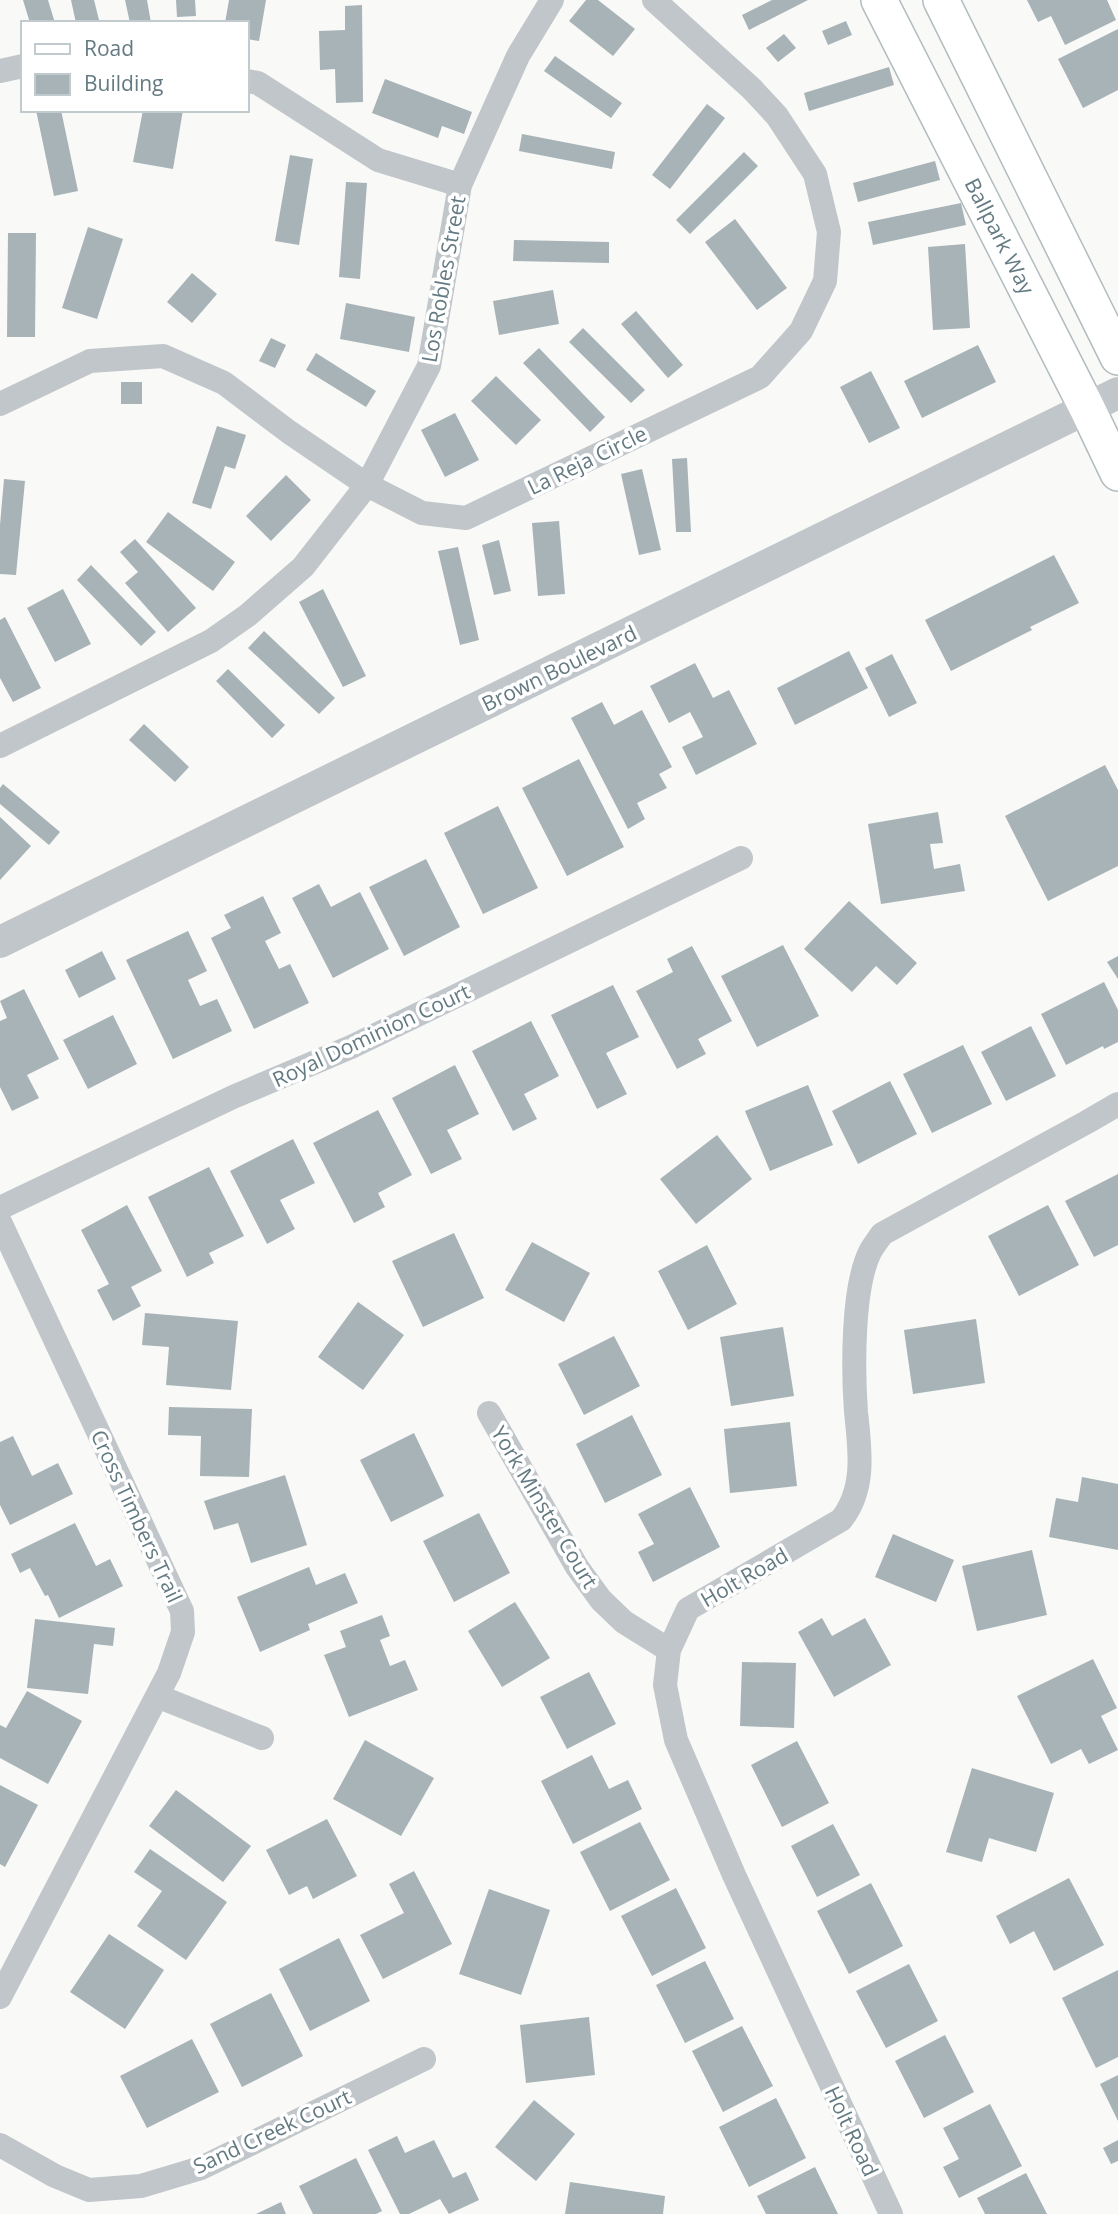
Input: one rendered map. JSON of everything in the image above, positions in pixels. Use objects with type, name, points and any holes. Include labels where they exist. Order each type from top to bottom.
[{"type":"main road","name":"Ballpark Way","points":[[879,0],[1118,473]]},
{"type":"main road","points":[[941,0],[1118,357]]},
{"type":"street","name":"Los Robles Street","points":[[0,746],[211,641],[303,567],[367,485],[429,366],[460,184],[518,56],[552,0]]},
{"type":"street","name":"La Reja Circle","points":[[0,404],[90,361],[163,356],[224,383],[367,485],[422,513],[466,518],[761,377],[802,331],[825,281],[829,232],[815,174],[777,116],[752,89],[654,0]]},
{"type":"street","points":[[0,71],[21,66]]},
{"type":"street","points":[[248,81],[258,83],[378,160],[460,184]]},
{"type":"street","name":"Brown Boulevard","points":[[0,942],[1118,393]]},
{"type":"street","name":"Royal Dominion Court","points":[[0,1208],[233,1097],[351,1047],[741,858]]},
{"type":"street","name":"Holt Road","points":[[891,2214],[734,1875],[676,1740],[665,1685],[669,1650],[688,1609],[841,1520],[850,1508],[857,1491],[860,1441],[856,1411],[855,1341],[861,1279],[870,1252],[882,1234],[1118,1104]]},
{"type":"street","name":"Cross Timbers Trail","points":[[0,1222],[182,1611],[183,1632],[169,1673],[0,1997]]},
{"type":"street","name":"York Minster Court","points":[[489,1413],[577,1567],[601,1600],[624,1622],[669,1650]]},
{"type":"street","points":[[157,1696],[262,1738]]},
{"type":"street","name":"Sand Creek Court","points":[[0,2145],[55,2176],[89,2190],[141,2186],[201,2168],[424,2059]]},
{"type":"building","points":[[23,0],[48,0],[54,21],[29,21]]},
{"type":"building","points":[[71,0],[94,0],[99,20],[76,21]]},
{"type":"building","points":[[125,0],[147,0],[151,21],[130,21]]},
{"type":"building","points":[[176,0],[195,0],[196,16],[177,17]]},
{"type":"building","points":[[229,0],[266,0],[259,41],[248,39],[248,21],[225,21]]},
{"type":"building","points":[[586,0],[598,0],[635,29],[613,56],[569,21]]},
{"type":"building","points":[[772,0],[808,0],[749,30],[742,15]]},
{"type":"building","points":[[1027,0],[1107,0],[1116,20],[1065,45],[1051,16],[1038,22]]},
{"type":"building","points":[[362,5],[363,102],[336,103],[335,69],[320,70],[319,31],[345,30],[345,6]]},
{"type":"building","points":[[846,21],[852,35],[828,45],[822,31]]},
{"type":"building","points":[[1118,29],[1118,90],[1083,108],[1058,59]]},
{"type":"building","points":[[784,34],[796,48],[778,62],[766,48]]},
{"type":"building","points":[[555,56],[622,103],[611,118],[544,71]]},
{"type":"building","points":[[889,67],[894,85],[809,111],[804,93]]},
{"type":"building","points":[[385,79],[472,112],[464,134],[442,126],[438,138],[372,113]]},
{"type":"building","points":[[707,104],[725,118],[670,189],[652,175]]},
{"type":"building","points":[[36,112],[61,112],[78,191],[54,196]]},
{"type":"building","points":[[143,112],[183,112],[173,169],[133,162]]},
{"type":"building","points":[[522,134],[615,152],[612,169],[519,151]]},
{"type":"building","points":[[744,152],[758,166],[690,234],[676,220]]},
{"type":"building","points":[[290,155],[313,159],[299,245],[275,241]]},
{"type":"building","points":[[935,161],[940,180],[858,202],[853,183]]},
{"type":"building","points":[[346,182],[367,183],[360,279],[339,277]]},
{"type":"building","points":[[961,203],[966,225],[873,245],[868,222]]},
{"type":"building","points":[[735,219],[787,288],[757,310],[705,242]]},
{"type":"building","points":[[88,227],[123,239],[97,319],[62,308]]},
{"type":"building","points":[[8,233],[36,233],[35,337],[7,337]]},
{"type":"building","points":[[514,240],[609,242],[609,263],[513,261]]},
{"type":"building","points":[[965,244],[970,328],[933,330],[928,247]]},
{"type":"building","points":[[192,273],[217,294],[192,323],[167,302]]},
{"type":"building","points":[[553,290],[559,324],[499,335],[493,301]]},
{"type":"building","points":[[346,303],[415,317],[409,352],[340,339]]},
{"type":"building","points":[[636,311],[683,365],[668,378],[621,324]]},
{"type":"building","points":[[583,328],[645,390],[631,403],[569,342]]},
{"type":"building","points":[[271,338],[286,345],[275,368],[259,361]]},
{"type":"building","points":[[978,345],[996,382],[922,418],[904,381]]},
{"type":"building","points":[[539,348],[605,417],[590,432],[523,363]]},
{"type":"building","points":[[316,353],[376,391],[366,407],[306,370]]},
{"type":"building","points":[[871,371],[900,428],[869,443],[840,387]]},
{"type":"building","points":[[496,376],[541,420],[516,445],[471,401]]},
{"type":"building","points":[[121,382],[142,382],[142,404],[121,404]]},
{"type":"building","points":[[455,413],[479,460],[445,477],[421,430]]},
{"type":"building","points":[[217,426],[246,435],[235,469],[225,466],[211,509],[192,503]]},
{"type":"building","points":[[687,458],[691,532],[676,532],[672,459]]},
{"type":"building","points":[[642,469],[661,550],[639,555],[621,474]]},
{"type":"building","points":[[286,475],[311,500],[271,541],[246,516]]},
{"type":"building","points":[[4,479],[25,481],[16,575],[0,574]]},
{"type":"building","points":[[168,512],[235,562],[213,591],[146,542]]},
{"type":"building","points":[[559,521],[565,594],[538,596],[532,523]]},
{"type":"building","points":[[135,539],[196,608],[168,632],[125,583],[138,572],[120,552]]},
{"type":"building","points":[[499,540],[511,591],[494,595],[482,545]]},
{"type":"building","points":[[458,547],[479,640],[460,645],[438,551]]},
{"type":"building","points":[[1054,555],[1079,603],[951,671],[925,620]]},
{"type":"building","points":[[91,565],[156,632],[141,646],[77,580]]},
{"type":"building","points":[[63,589],[91,644],[55,662],[27,608]]},
{"type":"building","points":[[323,589],[366,676],[343,687],[299,602]]},
{"type":"building","points":[[5,617],[41,688],[13,702],[0,678],[0,620]]},
{"type":"building","points":[[264,631],[335,698],[319,714],[248,648]]},
{"type":"building","points":[[849,651],[868,688],[795,725],[777,688]]},
{"type":"building","points":[[892,654],[917,703],[889,717],[865,668]]},
{"type":"building","points":[[695,663],[713,698],[729,690],[757,744],[696,775],[682,747],[703,737],[690,712],[669,723],[650,686]]},
{"type":"building","points":[[228,669],[285,725],[272,738],[216,681]]},
{"type":"building","points":[[602,702],[614,725],[642,710],[672,767],[659,774],[667,788],[637,803],[645,819],[628,829],[571,718]]},
{"type":"building","points":[[144,724],[189,767],[175,782],[129,740]]},
{"type":"building","points":[[579,759],[624,847],[567,876],[522,788]]},
{"type":"building","points":[[1105,765],[1118,790],[1118,866],[1048,901],[1005,816]]},
{"type":"building","points":[[3,784],[60,832],[49,845],[0,804],[0,788]]},
{"type":"building","points":[[498,806],[538,888],[483,914],[444,833]]},
{"type":"building","points":[[938,812],[943,843],[930,844],[934,869],[960,864],[965,891],[881,904],[868,824]]},
{"type":"building","points":[[0,817],[31,846],[0,880]]},
{"type":"building","points":[[426,859],[460,927],[404,956],[369,887]]},
{"type":"building","points":[[319,884],[331,907],[360,892],[389,949],[333,978],[292,898]]},
{"type":"building","points":[[263,896],[281,933],[265,941],[279,969],[290,964],[309,1003],[254,1029],[211,938],[231,928],[224,915]]},
{"type":"building","points":[[849,901],[917,963],[897,985],[876,966],[852,992],[804,949]]},
{"type":"building","points":[[188,931],[207,971],[188,980],[200,1006],[217,999],[232,1031],[173,1059],[126,960]]},
{"type":"building","points":[[783,945],[819,1016],[757,1047],[721,976]]},
{"type":"building","points":[[692,946],[732,1021],[698,1039],[706,1054],[677,1069],[636,991],[673,972],[667,959]]},
{"type":"building","points":[[102,951],[116,979],[79,998],[65,970]]},
{"type":"building","points":[[1118,956],[1118,979],[1107,962]]},
{"type":"building","points":[[1104,982],[1118,1010],[1118,1042],[1104,1049],[1103,1046],[1066,1065],[1041,1014]]},
{"type":"building","points":[[613,985],[639,1037],[606,1053],[627,1094],[597,1109],[551,1015]]},
{"type":"building","points":[[24,989],[59,1059],[27,1075],[39,1098],[12,1111],[0,1087],[0,1021],[7,1018],[0,1001]]},
{"type":"building","points":[[113,1015],[137,1064],[88,1089],[63,1040]]},
{"type":"building","points":[[531,1021],[559,1076],[524,1094],[537,1119],[513,1131],[472,1051]]},
{"type":"building","points":[[1031,1026],[1056,1076],[1006,1101],[981,1052]]},
{"type":"building","points":[[963,1045],[992,1104],[932,1133],[903,1074]]},
{"type":"building","points":[[455,1065],[479,1114],[447,1130],[462,1159],[431,1174],[392,1098]]},
{"type":"building","points":[[890,1081],[917,1134],[858,1164],[832,1111]]},
{"type":"building","points":[[808,1085],[833,1145],[770,1171],[745,1111]]},
{"type":"building","points":[[378,1110],[412,1175],[378,1193],[385,1207],[354,1223],[313,1143]]},
{"type":"building","points":[[717,1135],[752,1179],[696,1224],[660,1179]]},
{"type":"building","points":[[293,1139],[315,1183],[280,1200],[295,1229],[267,1244],[230,1171]]},
{"type":"building","points":[[209,1167],[244,1236],[209,1253],[214,1263],[187,1277],[148,1197]]},
{"type":"building","points":[[1118,1174],[1118,1245],[1094,1257],[1065,1201]]},
{"type":"building","points":[[127,1205],[162,1271],[131,1287],[141,1306],[113,1321],[97,1290],[109,1284],[81,1230]]},
{"type":"building","points":[[1048,1205],[1079,1265],[1019,1296],[988,1236]]},
{"type":"building","points":[[454,1233],[484,1298],[423,1327],[392,1261]]},
{"type":"building","points":[[532,1242],[590,1273],[564,1322],[505,1290]]},
{"type":"building","points":[[707,1245],[737,1304],[688,1330],[658,1271]]},
{"type":"building","points":[[358,1302],[404,1335],[363,1390],[318,1357]]},
{"type":"building","points":[[145,1313],[238,1321],[231,1390],[166,1385],[169,1347],[142,1345]]},
{"type":"building","points":[[976,1319],[985,1383],[913,1394],[904,1330]]},
{"type":"building","points":[[783,1327],[794,1396],[731,1406],[720,1337]]},
{"type":"building","points":[[614,1336],[640,1386],[584,1415],[558,1364]]},
{"type":"building","points":[[169,1407],[252,1409],[249,1477],[200,1476],[201,1436],[168,1435]]},
{"type":"building","points":[[632,1415],[662,1475],[605,1503],[576,1444]]},
{"type":"building","points":[[790,1422],[797,1486],[730,1493],[724,1429]]},
{"type":"building","points":[[414,1433],[444,1496],[391,1522],[360,1460]]},
{"type":"building","points":[[13,1436],[32,1476],[58,1463],[73,1494],[10,1525],[0,1505],[0,1442]]},
{"type":"building","points":[[285,1475],[307,1545],[251,1563],[238,1523],[214,1530],[204,1501]]},
{"type":"building","points":[[1082,1477],[1118,1484],[1118,1550],[1049,1537],[1056,1498],[1078,1502]]},
{"type":"building","points":[[690,1487],[720,1547],[653,1582],[638,1552],[654,1544],[638,1514]]},
{"type":"building","points":[[479,1513],[510,1573],[454,1602],[423,1541]]},
{"type":"building","points":[[75,1523],[96,1566],[110,1559],[123,1586],[59,1618],[30,1568],[20,1573],[11,1554]]},
{"type":"building","points":[[893,1534],[954,1560],[936,1602],[875,1577]]},
{"type":"building","points":[[1032,1550],[1047,1615],[977,1631],[962,1566]]},
{"type":"building","points":[[309,1567],[316,1585],[345,1573],[358,1603],[308,1624],[310,1630],[260,1652],[237,1597]]},
{"type":"building","points":[[515,1602],[550,1658],[502,1687],[468,1631]]},
{"type":"building","points":[[382,1615],[390,1636],[380,1640],[390,1666],[405,1660],[418,1690],[349,1717],[324,1655],[346,1647],[340,1631]]},
{"type":"building","points":[[822,1618],[832,1636],[865,1618],[891,1665],[834,1697],[798,1632]]},
{"type":"building","points":[[35,1619],[115,1628],[113,1646],[94,1644],[88,1694],[27,1688]]},
{"type":"building","points":[[1093,1659],[1117,1708],[1101,1716],[1118,1750],[1089,1764],[1081,1749],[1051,1764],[1017,1696]]},
{"type":"building","points":[[742,1662],[796,1663],[794,1728],[740,1726]]},
{"type":"building","points":[[589,1672],[616,1724],[567,1749],[540,1697]]},
{"type":"building","points":[[27,1691],[82,1721],[48,1784],[0,1758],[0,1725],[6,1728]]},
{"type":"building","points":[[365,1740],[434,1778],[401,1836],[333,1799]]},
{"type":"building","points":[[797,1741],[829,1803],[782,1827],[751,1765]]},
{"type":"building","points":[[592,1755],[609,1789],[628,1780],[642,1809],[573,1844],[541,1781]]},
{"type":"building","points":[[972,1768],[1054,1793],[1036,1852],[989,1838],[982,1862],[946,1852]]},
{"type":"building","points":[[0,1785],[38,1805],[5,1867],[0,1864]]},
{"type":"building","points":[[176,1790],[251,1846],[223,1882],[149,1826]]},
{"type":"building","points":[[327,1819],[357,1876],[313,1899],[307,1886],[289,1895],[266,1850]]},
{"type":"building","points":[[640,1822],[670,1880],[610,1911],[580,1852]]},
{"type":"building","points":[[833,1824],[860,1875],[817,1897],[791,1846]]},
{"type":"building","points":[[150,1849],[227,1902],[186,1960],[137,1926],[162,1891],[134,1872]]},
{"type":"building","points":[[414,1871],[452,1944],[383,1979],[360,1935],[404,1913],[389,1884]]},
{"type":"building","points":[[1069,1878],[1104,1945],[1054,1971],[1034,1931],[1010,1944],[996,1916]]},
{"type":"building","points":[[871,1883],[903,1946],[849,1974],[817,1911]]},
{"type":"building","points":[[676,1888],[706,1948],[652,1976],[621,1916]]},
{"type":"building","points":[[489,1889],[550,1910],[521,1995],[459,1974]]},
{"type":"building","points":[[109,1934],[164,1970],[125,2029],[70,1992]]},
{"type":"building","points":[[339,1938],[370,2001],[310,2031],[279,1969]]},
{"type":"building","points":[[705,1961],[734,2019],[685,2043],[656,1985]]},
{"type":"building","points":[[909,1964],[938,2021],[886,2048],[856,1991]]},
{"type":"building","points":[[1118,1970],[1118,2057],[1096,2068],[1062,1998]]},
{"type":"building","points":[[271,1993],[303,2056],[242,2087],[210,2024]]},
{"type":"building","points":[[589,2017],[595,2075],[526,2083],[520,2025]]},
{"type":"building","points":[[742,2026],[773,2086],[723,2112],[692,2051]]},
{"type":"building","points":[[945,2035],[974,2092],[924,2118],[895,2061]]},
{"type":"building","points":[[192,2039],[219,2092],[147,2128],[120,2076]]},
{"type":"building","points":[[1118,2075],[1118,2121],[1100,2084]]},
{"type":"building","points":[[776,2098],[806,2158],[749,2187],[719,2127]]},
{"type":"building","points":[[534,2100],[575,2134],[536,2181],[495,2147]]},
{"type":"building","points":[[990,2104],[1022,2166],[959,2198],[943,2167],[959,2159],[943,2128]]},
{"type":"building","points":[[397,2136],[405,2153],[434,2140],[453,2178],[466,2172],[479,2200],[449,2214],[440,2199],[409,2214],[400,2214],[368,2150]]},
{"type":"building","points":[[1118,2140],[1118,2161],[1111,2164],[1103,2148]]},
{"type":"building","points":[[356,2158],[382,2211],[376,2214],[313,2214],[299,2186]]},
{"type":"building","points":[[815,2167],[838,2214],[766,2214],[757,2196]]},
{"type":"building","points":[[1026,2173],[1047,2214],[985,2214],[977,2198]]},
{"type":"building","points":[[570,2182],[665,2196],[663,2214],[565,2214]]},
{"type":"building","points":[[281,2202],[286,2214],[256,2214]]}]
